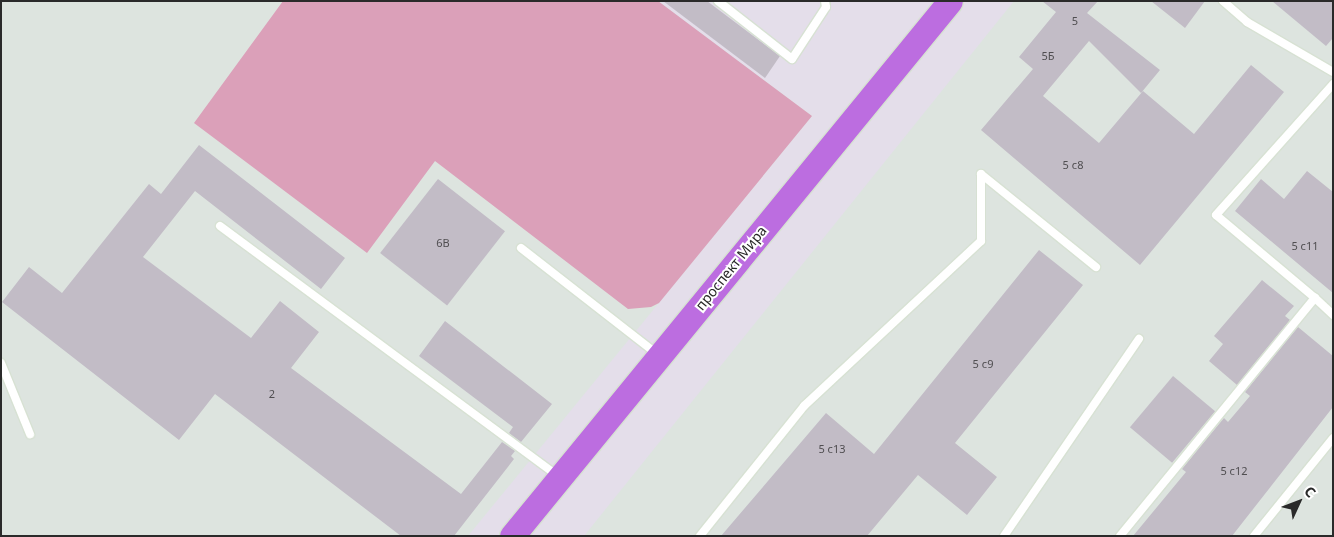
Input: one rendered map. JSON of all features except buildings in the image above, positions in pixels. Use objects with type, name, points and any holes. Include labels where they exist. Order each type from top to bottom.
[{"type":"main road","name":"проспект Мира","points":[[512,536],[950,1]]},
{"type":"lane","points":[[718,1],[792,59],[826,7],[825,1]]},
{"type":"lane","points":[[1223,1],[1247,22],[1333,72]]},
{"type":"lane","points":[[1333,84],[1216,215],[1333,315]]},
{"type":"lane","points":[[700,536],[804,406],[981,241],[981,174],[1096,267]]},
{"type":"lane","points":[[220,226],[560,478]]},
{"type":"lane","points":[[521,248],[660,356]]},
{"type":"lane","points":[[1120,536],[1315,298]]},
{"type":"lane","points":[[1004,536],[1139,338]]},
{"type":"lane","points":[[1,363],[30,434]]},
{"type":"lane","points":[[1254,536],[1333,438]]},
{"type":"shaded area","points":[[1,1],[658,1],[812,116],[468,536],[1,536]]},
{"type":"shaded area","points":[[283,1],[658,1],[812,116],[659,303],[651,307],[628,309],[435,161],[367,253],[194,123]]},
{"type":"shaded area","points":[[1014,1],[1333,1],[1333,536],[584,536]]}]
